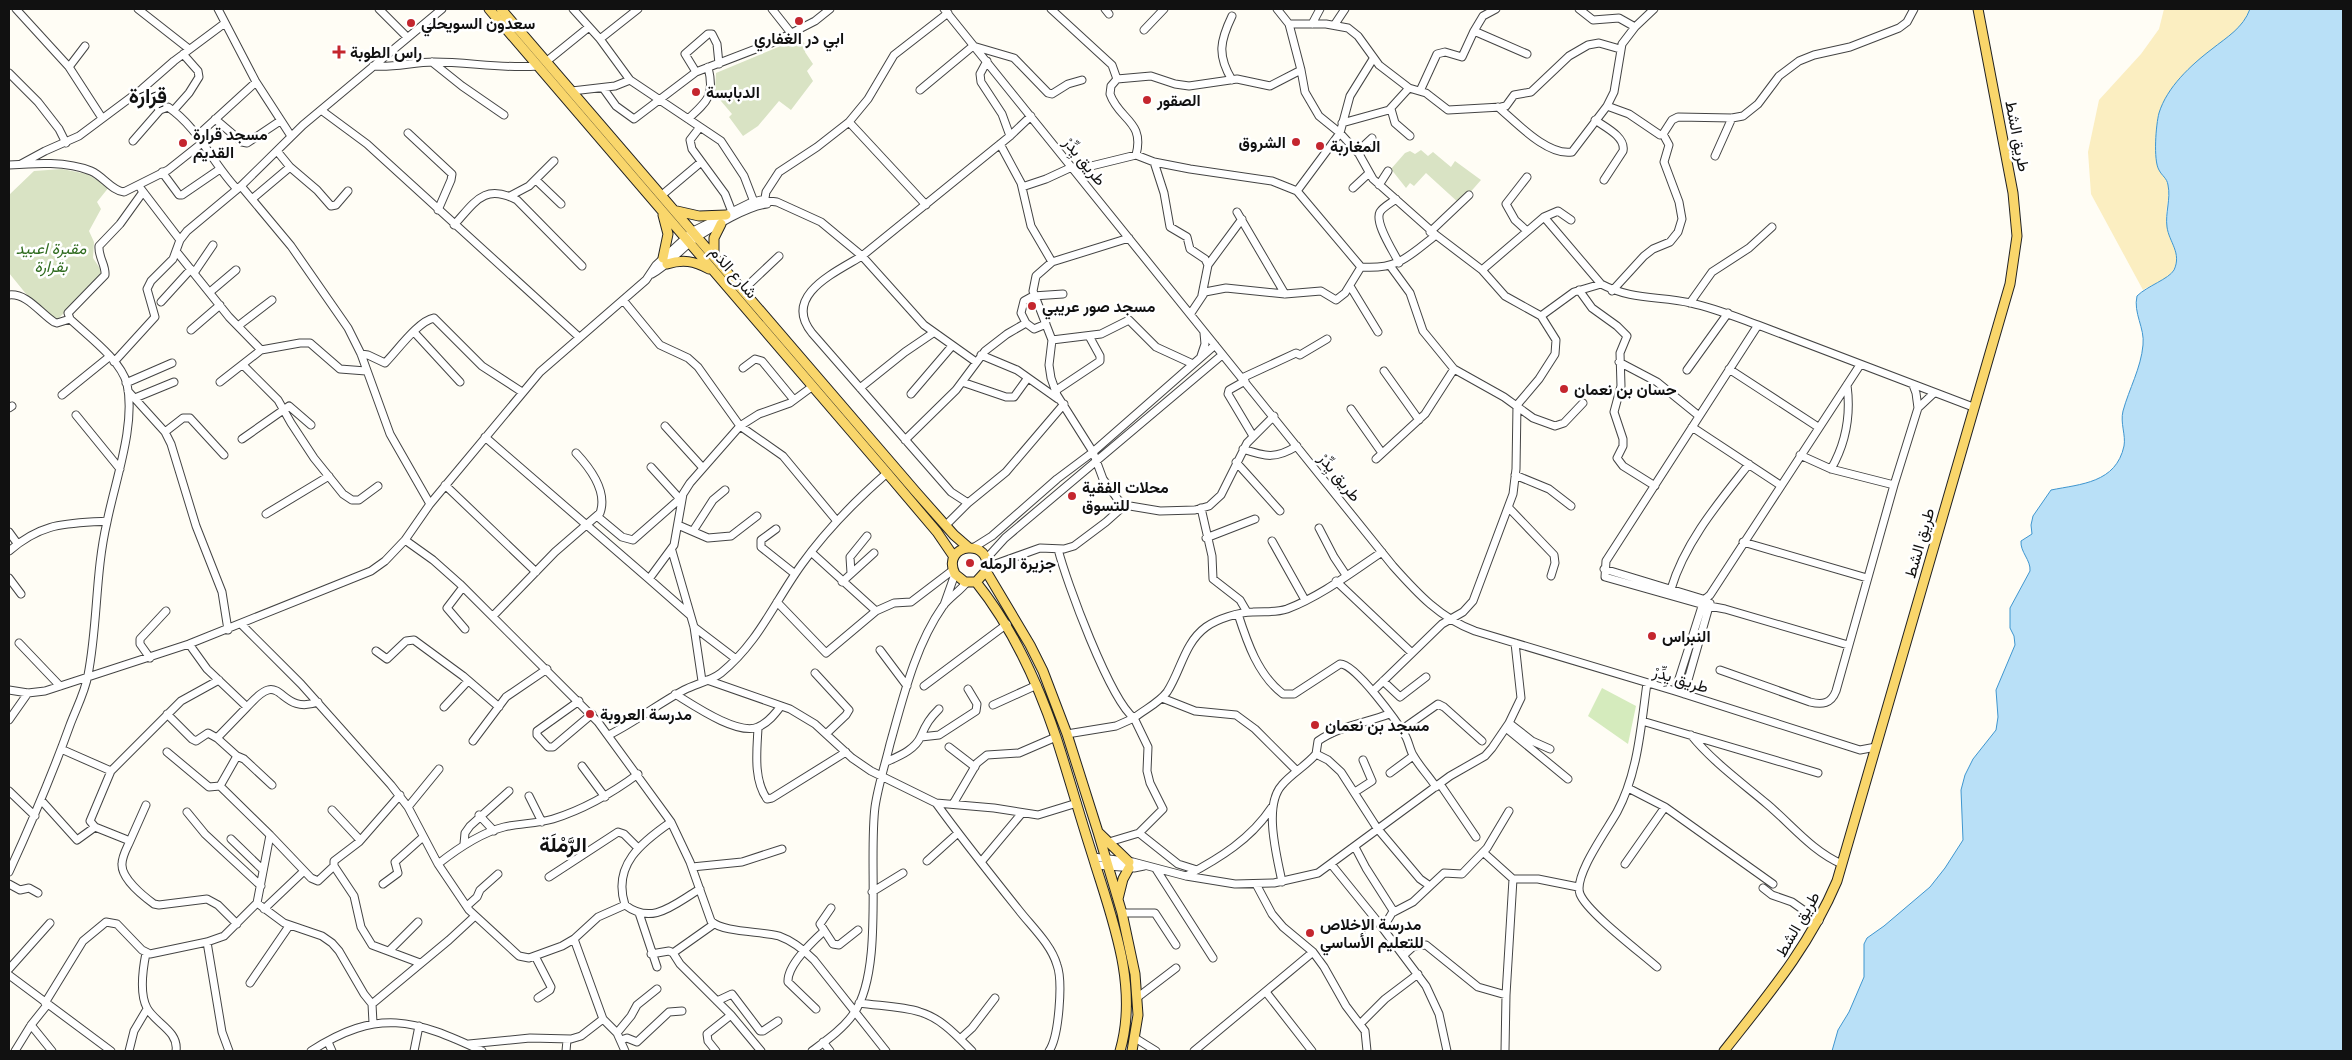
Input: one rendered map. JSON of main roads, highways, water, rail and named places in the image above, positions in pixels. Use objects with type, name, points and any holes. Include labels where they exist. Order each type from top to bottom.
[{"type":"main road","name":"شارع الدَم","points":[[489,9],[542,64],[572,91],[946,525],[971,548]]},
{"type":"main road","name":"شارع الدَم","points":[[501,9],[542,64],[662,213],[887,473],[931,525],[954,557]]},
{"type":"main road","name":"طريق الشط","points":[[1724,1051],[1793,963],[1819,921],[1842,864],[2010,284],[2017,236],[2011,175],[1978,9]]},
{"type":"main road","points":[[675,211],[699,216],[729,214]]},
{"type":"main road","points":[[662,213],[668,234],[665,261],[691,261],[715,273]]},
{"type":"main road","points":[[714,256],[714,238],[721,224]]},
{"type":"main road","points":[[1120,1051],[1126,1016],[1121,950],[1056,737],[1037,685],[1007,624],[972,582],[960,580],[954,572],[954,557],[960,550],[971,548],[981,552],[986,565],[1043,671],[1067,734],[1122,913],[1135,974],[1138,997],[1135,1038],[1132,1051]]},
{"type":"main road","points":[[972,582],[986,565]]},
{"type":"main road","points":[[1098,832],[1129,865],[1119,891],[1118,901]]},
{"type":"water","points":[[2250,9],[2343,9],[2343,1051],[1832,1051],[1838,1030],[1849,1012],[1864,977],[1864,944],[1867,938],[1930,887],[1963,840],[1961,790],[1965,775],[1973,759],[1996,730],[1998,717],[1996,690],[2015,645],[2014,636],[2010,628],[2010,608],[2030,571],[2021,541],[2032,534],[2033,516],[2051,490],[2096,480],[2113,468],[2120,458],[2124,446],[2123,411],[2142,354],[2143,345],[2136,302],[2137,296],[2171,273],[2174,270],[2177,258],[2167,227],[2168,185],[2159,170],[2156,158],[2156,133],[2159,113],[2168,94],[2181,77],[2196,62],[2234,32],[2243,22]]},
{"type":"place","name":"ابي در الغفاري","points":[[799,21]]},
{"type":"place","name":"سعدون السويحلي","points":[[411,23]]},
{"type":"place","name":"راس الطوبة","points":[[339,52]]},
{"type":"place","name":"الدبابسة","points":[[696,92]]},
{"type":"place","name":"الصقور","points":[[1147,100]]},
{"type":"place","name":"الشروق","points":[[1296,142]]},
{"type":"place","name":"مسجد قرارة القديم","points":[[183,143]]},
{"type":"place","name":"المغاربة","points":[[1320,146]]},
{"type":"place","name":"مسجد صور عريبي","points":[[1032,306]]},
{"type":"place","name":"حسان بن نعمان","points":[[1564,389]]},
{"type":"place","name":"محلات الفقية للتسوق","points":[[1072,496]]},
{"type":"place","name":"جزيرة الرمله","points":[[970,563]]},
{"type":"place","name":"النبراس","points":[[1652,636]]},
{"type":"place","name":"مدرسة العروبة","points":[[590,714]]},
{"type":"place","name":"مسجد بن نعمان","points":[[1315,725]]},
{"type":"place","name":"مدرسة الإخلاص للتعليم الأساسي","points":[[1310,933]]},
{"type":"district","name":"قِرَارَة","points":[[148,96]]},
{"type":"district","name":"الرَّمْلَة","points":[[563,845]]},
{"type":"park label","name":"مقبرة اعبيد بقرارة","points":[[51,257]]}]
